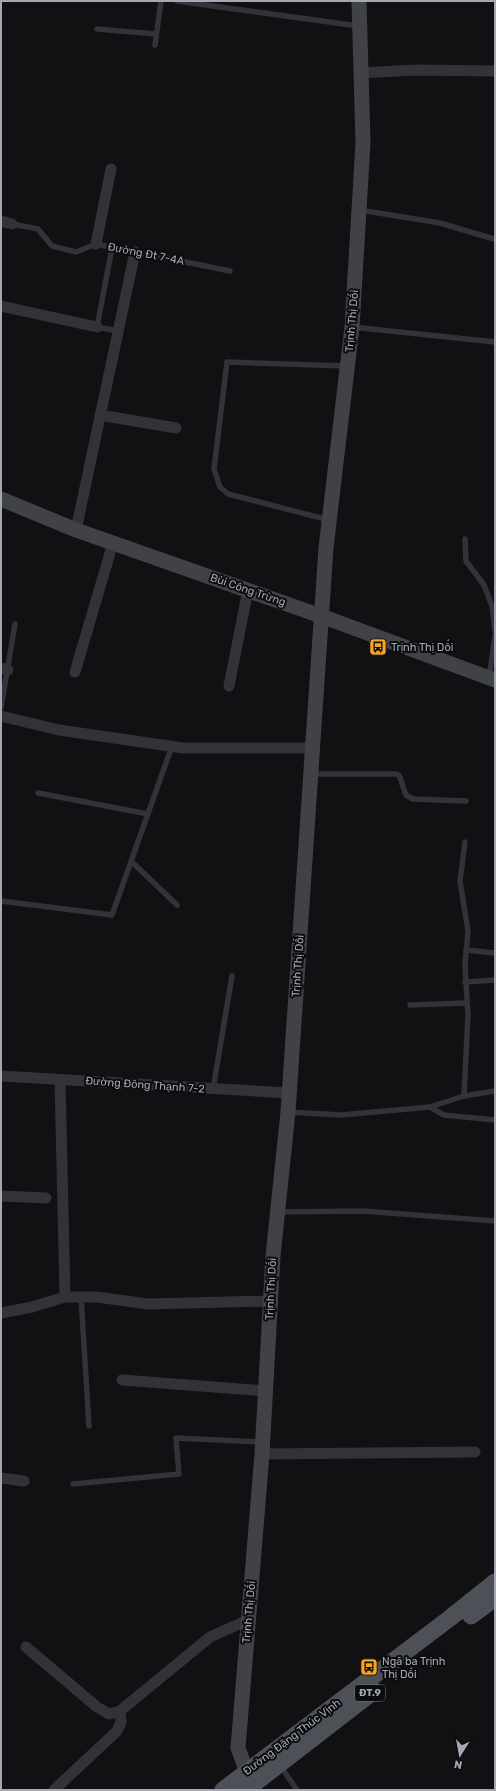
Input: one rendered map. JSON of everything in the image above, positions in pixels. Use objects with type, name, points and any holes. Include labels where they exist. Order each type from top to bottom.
[{"type":"main road","name":"Đường Đặng Thúc Vịnh","points":[[248,1782],[495,1582]]},
{"type":"main road","name":"Đường Đặng Thúc Vịnh","points":[[223,1790],[248,1782],[279,1765],[495,1598]]},
{"type":"street","name":"Trịnh Thị Dối","points":[[248,1782],[238,1748],[263,1448],[273,1256],[288,1112],[329,520],[352,327],[363,143],[360,73],[360,1]]},
{"type":"street","points":[[360,73],[416,70],[495,71]]},
{"type":"street","points":[[96,244],[111,169]]},
{"type":"street","name":"Đường Đt 7-4A","points":[[1,221],[12,224]]},
{"type":"street","points":[[76,530],[135,252]]},
{"type":"street","points":[[1,306],[97,327]]},
{"type":"street","points":[[100,415],[176,428]]},
{"type":"street","name":"Bùi Công Trừng","points":[[1,499],[76,530],[322,616],[492,679]]},
{"type":"street","points":[[75,672],[113,543]]},
{"type":"street","points":[[229,686],[248,590]]},
{"type":"street","points":[[1,716],[59,730],[183,748],[313,748]]},
{"type":"street","name":"Đường Đông Thạnh 7-2","points":[[1,1076],[289,1093]]},
{"type":"street","points":[[60,1080],[64,1297]]},
{"type":"street","points":[[1,1196],[46,1198]]},
{"type":"street","points":[[1,1313],[32,1307],[64,1297],[97,1296],[148,1304],[271,1301]]},
{"type":"street","points":[[122,1380],[266,1391]]},
{"type":"street","points":[[263,1448],[475,1452]]},
{"type":"street","points":[[1,1478],[24,1481]]},
{"type":"street","points":[[26,1647],[97,1707],[110,1714],[120,1712],[210,1637],[248,1620]]},
{"type":"street","points":[[54,1790],[117,1731],[121,1722],[120,1712]]},
{"type":"lane","points":[[155,45],[161,1]]},
{"type":"lane","points":[[177,1],[361,27]]},
{"type":"lane","points":[[97,29],[156,34]]},
{"type":"lane","points":[[358,210],[440,223],[494,239]]},
{"type":"lane","name":"Đường Đt 7-4A","points":[[12,224],[38,229],[52,246],[76,252],[96,244],[230,271]]},
{"type":"lane","points":[[112,248],[97,327],[118,331]]},
{"type":"lane","points":[[352,327],[495,342]]},
{"type":"lane","points":[[329,520],[228,494],[220,487],[214,469],[227,362],[347,366]]},
{"type":"lane","points":[[465,539],[466,561],[484,585],[492,606],[495,632]]},
{"type":"lane","points":[[1,708],[5,669],[15,624]]},
{"type":"lane","points":[[492,679],[495,637]]},
{"type":"lane","points":[[1,902],[112,915],[172,746]]},
{"type":"lane","points":[[312,774],[396,774],[402,779],[406,795],[413,799],[466,801]]},
{"type":"lane","points":[[38,794],[148,814]]},
{"type":"lane","points":[[464,1096],[467,1003],[465,982],[468,930],[460,881],[465,842]]},
{"type":"lane","points":[[131,860],[177,905]]},
{"type":"lane","points":[[466,950],[495,953]]},
{"type":"lane","points":[[213,1089],[232,976]]},
{"type":"lane","points":[[465,982],[495,980]]},
{"type":"lane","points":[[410,1005],[467,1003]]},
{"type":"lane","points":[[288,1112],[341,1115],[430,1107],[464,1096],[495,1091]]},
{"type":"lane","points":[[430,1107],[444,1115],[495,1120]]},
{"type":"lane","points":[[277,1212],[363,1210],[495,1221]]},
{"type":"lane","points":[[81,1297],[89,1426]]},
{"type":"lane","points":[[72,1484],[179,1474],[176,1438],[263,1448]]},
{"type":"lane","points":[[279,1765],[298,1790]]},
{"type":"place","name":"Trịnh Thị Dối","points":[[378,647]]},
{"type":"place","name":"Ngã ba Trịnh Thị Dối","points":[[369,1667]]}]
